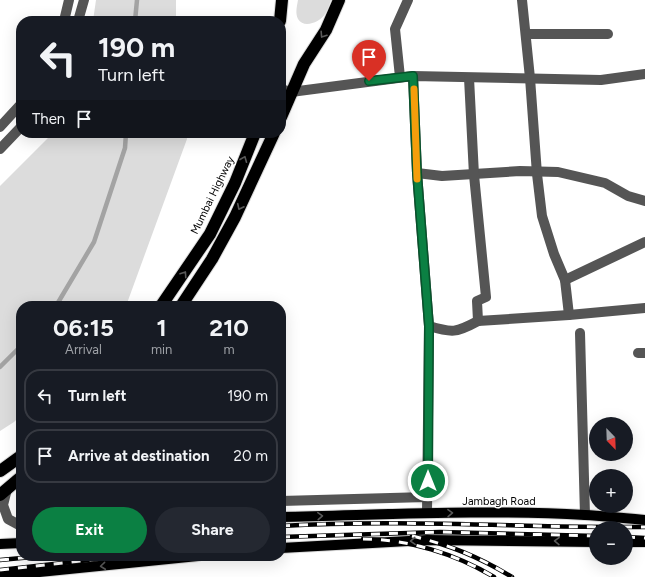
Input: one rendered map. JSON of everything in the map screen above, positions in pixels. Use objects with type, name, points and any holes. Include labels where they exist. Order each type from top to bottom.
[{"type":"highway","points":[[280,16],[282,0]]},
{"type":"highway","points":[[286,90],[326,30],[339,0]]},
{"type":"highway","name":"Mumbai Highway","points":[[164,301],[210,234],[235,183],[253,138]]},
{"type":"highway","points":[[184,301],[212,259],[235,217],[272,138]]},
{"type":"highway","points":[[0,472],[16,460]]},
{"type":"highway","points":[[4,492],[16,481]]},
{"type":"main road","name":"Jambagh Road","points":[[286,517],[343,514],[497,513],[585,515],[645,520]]},
{"type":"main road","points":[[286,548],[427,540],[589,542]]},
{"type":"main road","points":[[633,542],[645,542]]},
{"type":"main road","points":[[0,544],[16,543]]},
{"type":"main road","points":[[0,576],[148,561]]},
{"type":"street","points":[[65,16],[69,0]]},
{"type":"street","points":[[79,16],[84,0]]},
{"type":"street","points":[[400,77],[396,29],[408,0]]},
{"type":"street","points":[[522,0],[530,78],[536,171],[542,216],[554,254],[565,280],[569,315]]},
{"type":"street","points":[[526,34],[608,34]]},
{"type":"street","points":[[286,90],[413,76],[601,80],[645,74]]},
{"type":"street","points":[[413,76],[417,173],[429,326],[427,514]]},
{"type":"street","points":[[469,78],[474,175],[486,297],[476,301],[478,321]]},
{"type":"street","points":[[0,127],[16,109]]},
{"type":"street","points":[[0,149],[16,132]]},
{"type":"street","points":[[417,173],[442,176],[520,171],[558,172],[605,183],[628,196],[645,201]]},
{"type":"street","points":[[565,280],[645,242]]},
{"type":"street","points":[[429,326],[447,332],[463,329],[478,321],[645,308]]},
{"type":"street","points":[[580,333],[585,515]]},
{"type":"street","points":[[4,492],[3,505],[8,519],[16,523]]},
{"type":"street","points":[[286,502],[427,497]]},
{"type":"shaded area","points":[[96,0],[176,0],[176,16],[94,16]]},
{"type":"shaded area","points":[[298,0],[331,0],[327,11],[320,20],[304,24],[297,17],[296,12]]},
{"type":"shaded area","points":[[48,138],[187,138],[128,301],[16,301],[16,420],[0,431],[0,186]]},
{"type":"waterway","points":[[135,16],[137,0]]},
{"type":"waterway","points":[[59,301],[94,242],[125,148],[126,138]]},
{"type":"waterway","points":[[0,367],[16,351]]},
{"type":"railway","points":[[286,526],[378,523],[645,527]]},
{"type":"railway","points":[[286,537],[440,532],[589,536]]},
{"type":"railway","points":[[412,536],[439,543],[464,552],[488,563],[512,577]]},
{"type":"railway","points":[[633,537],[645,538]]},
{"type":"railway","points":[[363,539],[397,542],[431,549],[464,561],[494,577]]},
{"type":"railway","points":[[0,560],[16,559]]},
{"type":"railway","points":[[0,570],[80,561]]},
{"type":"slow traffic","points":[[414,89],[417,179]]},
{"type":"route","points":[[369,81],[413,76],[417,173],[429,326],[428,481]]}]
